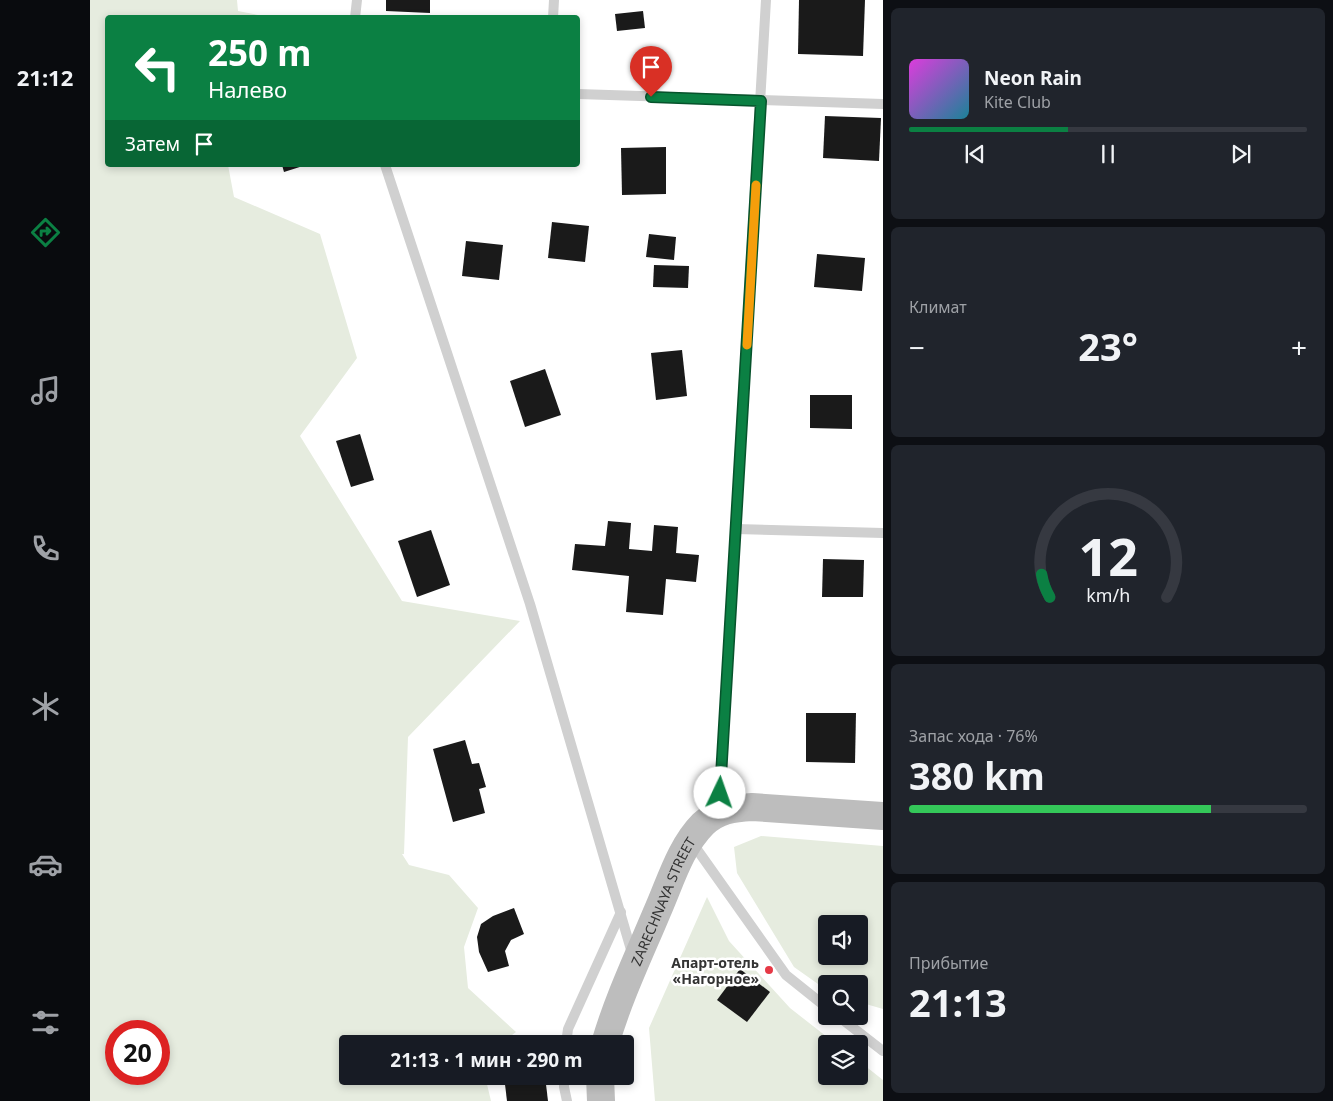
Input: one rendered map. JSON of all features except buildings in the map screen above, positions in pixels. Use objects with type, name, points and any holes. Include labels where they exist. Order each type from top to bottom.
[{"type":"main road","points":[[718,812],[732,808],[752,807],[883,816]]},
{"type":"main road","name":"ZARECHNAYA STREET","points":[[608,1035],[681,857],[703,824],[718,812]]},
{"type":"main road","points":[[600,1085],[601,1101]]},
{"type":"lane","points":[[355,15],[357,0]]},
{"type":"lane","points":[[553,15],[554,0]]},
{"type":"lane","points":[[718,812],[766,0]]},
{"type":"lane","points":[[580,94],[883,104]]},
{"type":"lane","points":[[386,167],[530,604],[635,965]]},
{"type":"lane","points":[[736,529],[883,533]]},
{"type":"lane","points":[[691,840],[786,975],[818,1001]]},
{"type":"lane","points":[[567,1035],[568,1029],[621,912]]},
{"type":"lane","points":[[850,1025],[883,1051]]},
{"type":"lane","points":[[565,1085],[567,1101]]},
{"type":"shaded area","points":[[90,0],[237,0],[238,11],[258,15],[105,15],[105,167],[228,167],[234,197],[320,234],[357,358],[300,436],[402,601],[520,621],[408,737],[404,854],[402,854],[409,865],[449,875],[478,908],[464,947],[468,988],[516,1032],[512,1035],[339,1035],[339,1085],[487,1085],[491,1101],[90,1101]]},
{"type":"shaded area","points":[[761,836],[883,846],[883,1009],[868,1005],[868,975],[818,975],[818,984],[794,967],[737,873],[734,847]]},
{"type":"shaded area","points":[[707,897],[729,941],[790,1008],[824,1035],[818,1035],[818,1085],[868,1085],[868,1068],[883,1080],[883,1101],[655,1101],[649,1028]]},
{"type":"slow traffic","points":[[747,345],[756,185]]},
{"type":"place","name":"Апарт-отель «Нагорное»","points":[[769,970]]},
{"type":"route","points":[[651,97],[761,101],[720,793]]}]
